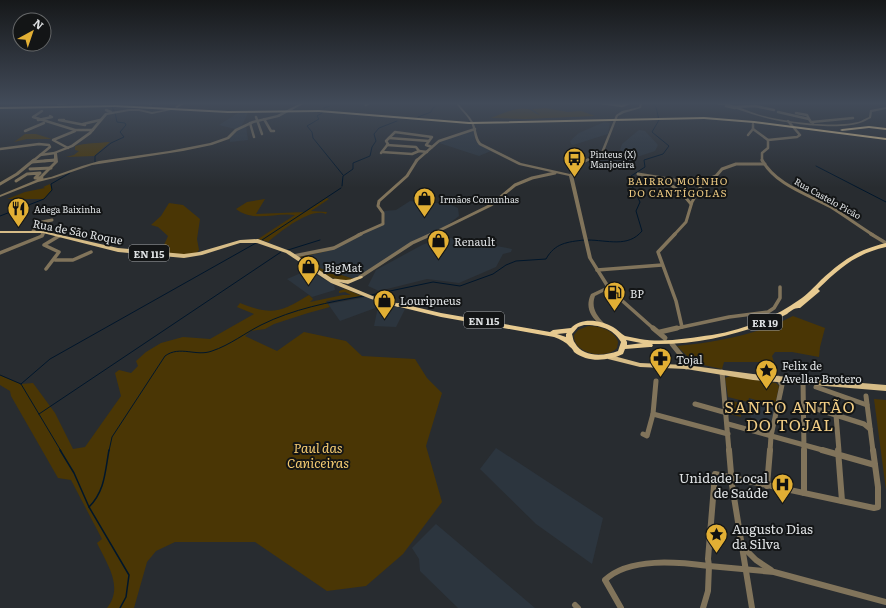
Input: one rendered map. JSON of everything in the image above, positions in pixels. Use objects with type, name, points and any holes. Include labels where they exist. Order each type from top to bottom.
[{"type":"highway","points":[[821,131],[886,138]]},
{"type":"highway","points":[[837,131],[886,138]]},
{"type":"highway","points":[[867,131],[886,138]]},
{"type":"highway","points":[[841,134],[886,143]]},
{"type":"highway","name":"ER 19","points":[[622,337],[630,340],[661,341],[702,339],[738,331],[768,321],[801,302],[845,260],[873,247],[886,245]]},
{"type":"highway","name":"ER 19","points":[[622,349],[631,345],[712,341],[772,324],[805,304],[849,262],[886,245]]},
{"type":"highway","name":"Rua de São Roque","points":[[398,305],[555,332],[571,330]]},
{"type":"highway","name":"Rua de São Roque","points":[[398,305],[441,315],[555,335],[563,338],[571,344]]},
{"type":"highway","points":[[586,323],[602,324],[622,337],[622,349],[610,358],[591,356],[575,349],[569,339],[571,330],[576,326],[586,323]]},
{"type":"main road","name":"Rua de São Roque","points":[[0,232],[43,232],[118,250],[184,256],[200,254],[240,242],[258,241],[281,248],[324,276],[346,288],[398,305]]},
{"type":"main road","points":[[324,276],[337,281],[351,281],[360,277]]},
{"type":"main road","points":[[360,277],[355,281],[354,286],[360,293]]},
{"type":"main road","points":[[346,288],[351,281]]},
{"type":"main road","points":[[622,349],[626,360],[632,364]]},
{"type":"main road","points":[[610,358],[632,364],[686,367],[753,377],[886,388]]},
{"type":"street","points":[[68,148],[53,140],[72,131]]},
{"type":"street","points":[[40,156],[55,153],[68,148],[91,131]]},
{"type":"street","points":[[37,181],[49,179],[70,170],[99,162],[211,144],[228,138],[235,131]]},
{"type":"street","points":[[252,131],[254,137]]},
{"type":"street","points":[[294,256],[334,248],[350,238],[383,224],[383,213],[378,206],[379,201],[407,176],[417,160],[432,147],[442,140],[463,131]]},
{"type":"street","points":[[475,131],[476,139],[480,144],[520,164],[555,173]]},
{"type":"street","points":[[611,131],[602,153],[583,162],[571,175],[585,241],[590,258],[609,289],[635,314],[666,338]]},
{"type":"street","points":[[748,135],[751,131]]},
{"type":"street","points":[[756,131],[763,138],[768,140],[797,137],[800,135],[798,131]]},
{"type":"street","points":[[388,145],[386,141],[394,133],[433,137],[426,145],[432,147]]},
{"type":"street","points":[[389,138],[429,141]]},
{"type":"street","points":[[765,164],[761,160],[762,153],[768,148],[768,140]]},
{"type":"street","points":[[0,148],[39,144],[49,144],[50,147],[40,156],[0,184]]},
{"type":"street","points":[[388,145],[382,152],[412,154],[419,151],[427,152]]},
{"type":"street","points":[[388,145],[416,147],[419,151]]},
{"type":"street","points":[[0,196],[42,178],[56,162],[55,160],[57,157],[55,153]]},
{"type":"street","points":[[31,162],[55,160]]},
{"type":"street","points":[[682,327],[676,301],[658,252],[686,222],[691,204],[704,181],[716,176],[722,168],[765,164]]},
{"type":"street","name":"Rua Castelo Picão","points":[[765,164],[775,175],[795,190],[822,202],[880,238],[886,245]]},
{"type":"street","points":[[30,169],[51,168]]},
{"type":"street","points":[[564,173],[574,170]]},
{"type":"street","points":[[16,181],[27,174],[40,173],[35,178],[42,178]]},
{"type":"street","points":[[360,277],[412,243],[491,205],[515,185],[532,178],[555,173],[571,175]]},
{"type":"street","points":[[638,174],[701,185]]},
{"type":"street","points":[[669,179],[668,183],[681,192],[691,204]]},
{"type":"street","points":[[33,231],[42,222],[52,220]]},
{"type":"street","points":[[0,253],[42,236],[43,232]]},
{"type":"street","points":[[46,269],[54,260],[59,251],[44,244],[59,236]]},
{"type":"street","points":[[54,260],[73,260],[91,252]]},
{"type":"street","points":[[597,270],[662,265]]},
{"type":"street","points":[[660,332],[729,317],[768,312],[774,308],[780,298],[780,287]]},
{"type":"street","points":[[586,323],[591,319],[592,314],[590,303],[594,295],[609,289]]},
{"type":"street","points":[[592,314],[602,324]]},
{"type":"street","points":[[672,344],[686,359],[688,364],[686,367]]},
{"type":"street","points":[[722,372],[728,424],[731,478],[740,544],[752,608]]},
{"type":"street","points":[[767,486],[771,436],[782,385],[778,378]]},
{"type":"street","points":[[803,380],[804,493]]},
{"type":"street","points":[[643,434],[647,436],[653,414],[656,381]]},
{"type":"street","points":[[816,387],[867,405]]},
{"type":"street","points":[[703,608],[708,590],[709,533],[715,474],[874,508],[878,507],[878,487],[866,396]]},
{"type":"street","points":[[695,404],[727,413]]},
{"type":"street","points":[[804,405],[864,424],[870,429]]},
{"type":"street","points":[[653,414],[728,434]]},
{"type":"street","points":[[836,415],[842,501]]},
{"type":"street","points":[[728,424],[875,465]]},
{"type":"street","points":[[740,544],[756,560],[774,572]]},
{"type":"street","points":[[621,608],[605,580],[609,574],[633,567],[681,562],[708,566],[744,564],[756,560]]},
{"type":"street","points":[[744,564],[846,590],[886,602]]},
{"type":"shaded area","points":[[247,131],[248,140],[230,142],[230,138],[235,132]]},
{"type":"shaded area","points":[[474,131],[475,140],[491,151],[479,156],[439,143],[442,140]]},
{"type":"shaded area","points":[[583,131],[608,131],[608,134],[573,145],[571,144],[570,141]]},
{"type":"shaded area","points":[[637,131],[645,131],[658,145],[655,151],[640,156],[622,154],[623,152],[620,150],[622,144]]},
{"type":"shaded area","points":[[410,201],[449,204],[458,208],[459,216],[446,226],[412,242],[354,279],[322,269],[301,256],[331,250],[383,224],[385,222],[383,211],[396,210]]},
{"type":"shaded area","points":[[454,238],[512,249],[511,252],[503,254],[496,267],[459,283],[427,279],[379,291],[368,286],[376,270],[422,245],[437,239]]},
{"type":"shaded area","points":[[308,270],[334,285],[335,290],[312,297],[287,279]]},
{"type":"shaded area","points":[[367,297],[405,309],[396,327],[374,326],[378,307],[340,321],[328,304]]},
{"type":"shaded area","points":[[751,399],[775,408],[770,426],[751,419],[749,406]]},
{"type":"shaded area","points":[[496,448],[603,518],[592,564],[536,524],[480,469]]},
{"type":"shaded area","points":[[436,524],[535,608],[458,608],[420,571],[419,559],[412,548]]},
{"type":"green space","points":[[25,134],[36,134],[52,139],[27,139],[14,142]]},
{"type":"green space","points":[[110,142],[94,156],[66,157],[74,155],[79,151],[75,150],[75,146]]},
{"type":"green space","points":[[50,184],[52,190],[44,199],[7,199],[25,192],[45,188],[43,187]]},
{"type":"green space","points":[[326,198],[329,199],[311,211],[327,212],[326,214],[312,214],[296,221],[269,242],[258,239],[295,215],[287,214],[257,216],[243,213],[236,209],[247,202],[265,199],[256,214],[305,212]]},
{"type":"green space","points":[[169,203],[183,205],[200,219],[197,239],[199,250],[196,254],[184,255],[165,253],[170,247],[164,245],[168,236],[158,227],[151,225],[161,216]]},
{"type":"green space","points":[[324,250],[327,251],[301,257],[322,269],[354,279],[339,280],[332,278],[299,257],[305,253]]},
{"type":"green space","name":"Paul das Caniceiras","points":[[345,289],[362,296],[326,301],[330,307],[274,324],[265,329],[251,331],[245,336],[277,351],[304,332],[346,341],[362,356],[415,359],[427,378],[442,393],[426,446],[442,502],[403,554],[366,586],[327,591],[255,542],[175,542],[156,551],[147,562],[134,608],[107,608],[112,600],[114,584],[109,567],[97,543],[102,539],[71,480],[58,478],[11,396],[10,391],[0,385],[0,375],[21,384],[33,383],[55,413],[73,449],[85,447],[121,396],[115,373],[119,370],[131,373],[138,366],[136,361],[146,352],[161,343],[183,337],[210,339],[254,314],[237,307],[240,303],[260,310],[269,311],[291,305],[309,295],[313,299],[310,302],[343,295],[351,295],[345,292],[339,293],[339,291]]},
{"type":"green space","points":[[793,316],[825,328],[819,357],[792,352],[775,352],[772,356],[774,362],[724,362],[722,369],[694,363],[677,346],[736,337],[779,323]]},
{"type":"green space","points":[[588,326],[602,328],[613,334],[618,342],[617,348],[606,354],[584,351],[575,342],[574,335],[578,330]]},
{"type":"green space","points":[[730,376],[776,383],[779,386],[775,406],[749,398],[748,402],[728,397],[725,378]]},
{"type":"green space","points":[[874,399],[886,400],[886,490]]},
{"type":"green space","points":[[729,400],[740,403],[741,417],[730,414]]},
{"type":"waterway","points":[[95,162],[95,156],[111,143],[124,137],[121,131]]},
{"type":"waterway","points":[[311,131],[313,138],[343,175]]},
{"type":"waterway","points":[[342,186],[343,176],[353,169],[353,163],[370,156],[372,147],[376,141],[374,134],[376,131]]},
{"type":"waterway","points":[[588,240],[610,242],[624,241],[630,240],[642,231],[636,211],[640,202],[631,184],[631,176],[645,167],[644,160],[663,154],[669,146],[652,131]]},
{"type":"waterway","points":[[816,166],[886,202]]},
{"type":"waterway","points":[[0,216],[44,199],[52,190],[51,184],[70,173]]},
{"type":"waterway","points":[[262,240],[341,188]]},
{"type":"waterway","points":[[288,250],[320,240]]},
{"type":"waterway","points":[[371,295],[433,282],[460,286],[493,274],[506,265],[516,261],[546,259],[557,246],[584,240]]},
{"type":"waterway","points":[[21,384],[50,359],[256,243]]},
{"type":"waterway","points":[[39,414],[281,252]]},
{"type":"waterway","points":[[109,451],[112,437],[165,356],[176,351],[200,353],[212,351],[273,319],[298,310],[364,296]]},
{"type":"waterway","points":[[0,375],[21,384]]},
{"type":"waterway","points":[[21,384],[61,451]]},
{"type":"waterway","points":[[60,450],[74,473],[89,507]]},
{"type":"waterway","points":[[89,507],[94,501],[104,481],[109,450]]},
{"type":"waterway","points":[[89,507],[129,575],[126,597],[120,608]]},
{"type":"place","name":"Pinteus (X) Manjoeira","points":[[574,178]]},
{"type":"place","name":"Irmãos Comunhas","points":[[424,218]]},
{"type":"place","name":"Adega Baixinha","points":[[18,228]]},
{"type":"place","name":"Renault","points":[[438,260]]},
{"type":"place","name":"BigMat","points":[[308,286]]},
{"type":"place","name":"BP","points":[[614,312]]},
{"type":"place","name":"Louripneus","points":[[384,320]]},
{"type":"place","name":"Tojal","points":[[661,378]]},
{"type":"place","name":"Felix de Avellar Brotero","points":[[766,390]]},
{"type":"place","name":"Unidade Local de Saúde","points":[[783,504]]},
{"type":"place","name":"Augusto Dias da Silva","points":[[717,554]]},
{"type":"district","name":"BAIRRO MOÍNHO DO CANTÍGOLAS","points":[[678,186]]},
{"type":"district","name":"SANTO ANTÃO DO TOJAL","points":[[790,415]]}]
